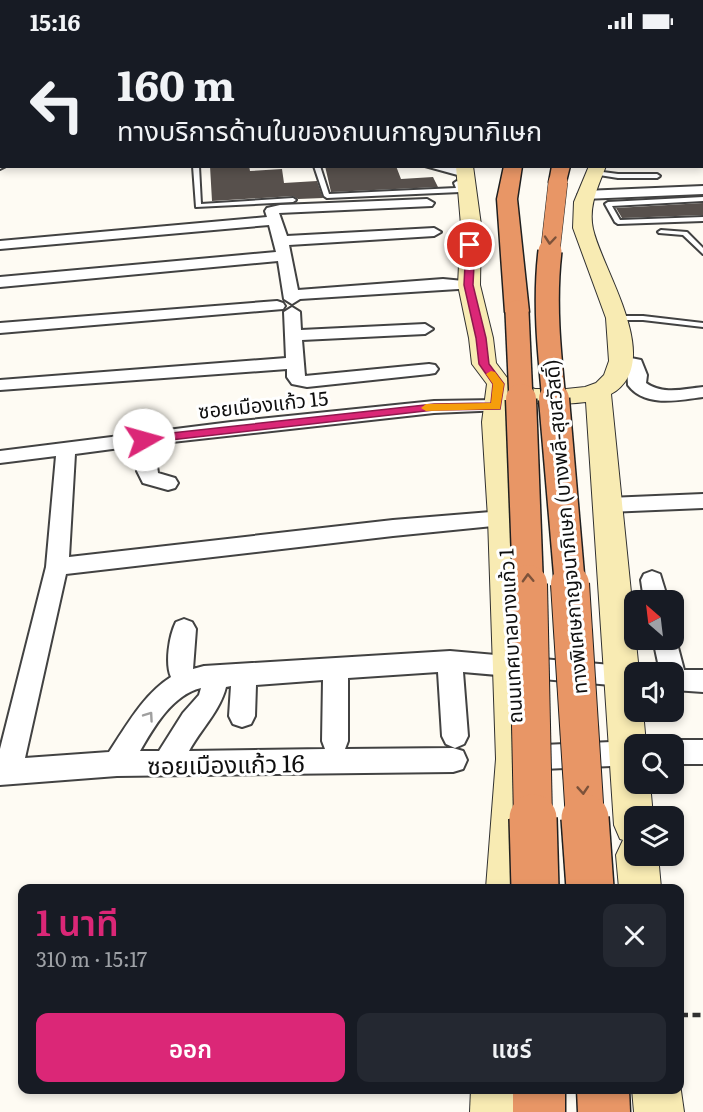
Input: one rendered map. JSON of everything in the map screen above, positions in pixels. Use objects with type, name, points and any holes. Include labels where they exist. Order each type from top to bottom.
[{"type":"highway","name":"ทางพิเศษกาญจนาภิเษก (บางพลี-สุขสวัสดิ์)","points":[[501,168],[508,194],[519,344],[532,721],[535,884]]},
{"type":"highway","name":"ทางพิเศษกาญจนาภิเษก (บางพลี-สุขสวัสดิ์)","points":[[508,194],[513,168]]},
{"type":"highway","name":"ทางพิเศษกาญจนาภิเษก (บางพลี-สุขสวัสดิ์)","points":[[568,181],[547,276],[548,337],[568,558],[590,884]]},
{"type":"highway","points":[[539,1094],[539,1112]]},
{"type":"highway","points":[[603,1094],[604,1112]]},
{"type":"main road","points":[[462,174],[471,225],[469,285],[481,338],[484,364],[497,395],[566,397],[590,394],[605,388],[615,378],[621,361],[617,318],[568,181],[597,170]]},
{"type":"main road","points":[[598,391],[608,505],[626,662]]},
{"type":"main road","name":"ถนนเทศบาลบางแก้ว 1","points":[[497,395],[495,422],[503,518],[516,759],[507,884]]},
{"type":"main road","points":[[638,866],[640,884]]},
{"type":"main road","points":[[495,1112],[496,1094]]},
{"type":"main road","points":[[657,1094],[658,1112]]},
{"type":"street","points":[[439,168],[462,174]]},
{"type":"street","points":[[568,181],[703,190]]},
{"type":"street","points":[[427,203],[272,211],[284,256],[298,381],[307,382],[429,369]]},
{"type":"street","points":[[0,246],[274,221]]},
{"type":"street","points":[[281,241],[434,232]]},
{"type":"street","points":[[0,282],[284,256]]},
{"type":"street","points":[[0,328],[288,303],[443,284],[469,285]]},
{"type":"street","points":[[294,335],[425,329]]},
{"type":"street","points":[[621,361],[635,364],[638,385],[652,395],[703,392]]},
{"type":"street","points":[[0,385],[295,363]]},
{"type":"street","name":"ซอยเมืองแก้ว 15","points":[[0,457],[434,407],[497,395]]},
{"type":"street","points":[[144,440],[147,471],[150,478],[168,483]]},
{"type":"street","points":[[4,772],[57,567],[66,449]]},
{"type":"street","points":[[608,505],[703,501]]},
{"type":"street","points":[[57,567],[393,528],[503,518]]},
{"type":"street","points":[[184,629],[180,670],[186,683]]},
{"type":"street","points":[[117,764],[151,711],[167,693],[196,678],[450,661],[624,676]]},
{"type":"street","name":"ซอยเมืองแก้ว 16","points":[[4,772],[117,764],[166,764],[454,748],[450,661]]},
{"type":"street","points":[[334,741],[336,669]]},
{"type":"street","points":[[242,716],[244,675]]},
{"type":"street","points":[[166,764],[192,721],[210,700],[216,677]]},
{"type":"street","points":[[684,680],[703,681]]},
{"type":"street","points":[[684,752],[703,752]]},
{"type":"street","points":[[516,759],[624,753]]},
{"type":"lane","points":[[196,168],[198,206],[293,200]]},
{"type":"lane","points":[[318,168],[327,196],[460,190],[462,174]]},
{"type":"lane","points":[[597,170],[618,176],[657,176]]},
{"type":"lane","points":[[703,199],[608,204],[618,222],[703,219]]},
{"type":"lane","points":[[661,232],[685,233],[703,252]]},
{"type":"lane","points":[[617,318],[643,318],[703,326]]},
{"type":"path","points":[[684,1015],[703,1015]]},
{"type":"building","points":[[210,168],[249,168],[250,171],[282,169],[284,183],[317,181],[323,198],[298,199],[293,196],[212,201]]},
{"type":"building","points":[[325,168],[397,168],[401,179],[433,177],[438,187],[331,192]]},
{"type":"building","points":[[703,203],[703,215],[622,218],[616,208]]},
{"type":"slow traffic","points":[[426,408],[496,406],[499,384],[491,374]]},
{"type":"route","points":[[144,440],[231,428],[434,407],[496,406],[499,384],[484,364],[481,338],[469,285],[470,245]]}]
